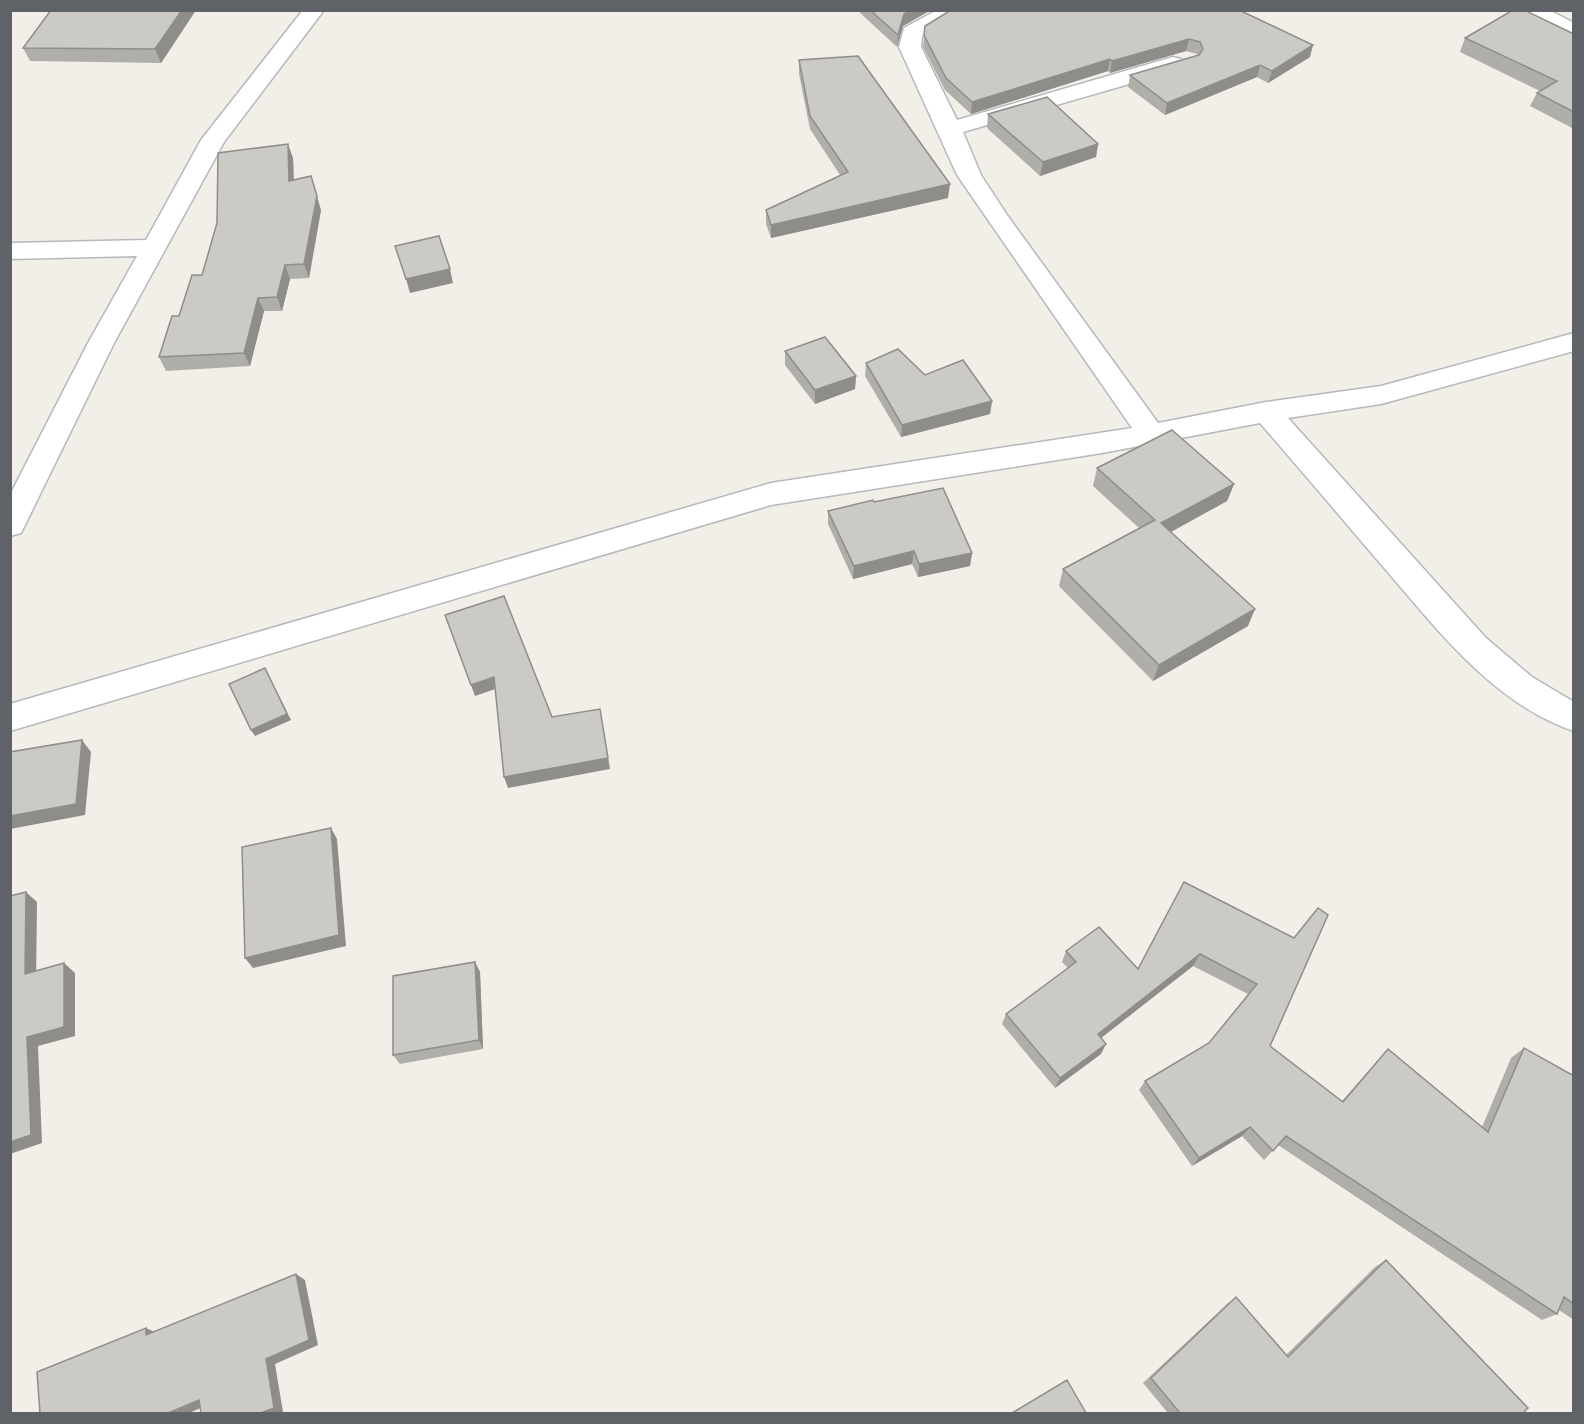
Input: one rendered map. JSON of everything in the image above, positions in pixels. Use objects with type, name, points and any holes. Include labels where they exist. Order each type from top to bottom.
[{"type":"street","points":[[10,525],[152,248],[213,140],[315,10]]},
{"type":"street","points":[[956,10],[930,21],[912,33],[910,47],[969,174],[1150,434]]},
{"type":"street","points":[[1532,10],[1574,32]]},
{"type":"street","points":[[950,129],[1187,60]]},
{"type":"street","points":[[10,251],[152,248]]},
{"type":"street","points":[[10,718],[237,649],[771,494],[1102,443],[1266,412],[1381,395],[1574,342]]},
{"type":"street","points":[[1266,412],[1456,631],[1503,676],[1550,707],[1574,718]]},
{"type":"building","points":[[51,10],[182,10],[155,49],[23,48]]},
{"type":"building","points":[[870,10],[911,10],[904,14],[898,35]]},
{"type":"building","points":[[951,10],[1239,10],[1313,45],[1272,71],[1260,65],[1167,103],[1130,75],[1199,55],[1203,49],[1200,42],[1189,39],[1112,61],[1110,59],[972,102],[946,78],[924,35],[925,26]]},
{"type":"building","points":[[1513,10],[1524,10],[1574,34],[1574,112],[1537,93],[1557,81],[1465,38]]},
{"type":"building","points":[[858,56],[950,184],[771,225],[766,210],[848,172],[810,116],[799,60]]},
{"type":"building","points":[[1047,97],[1098,144],[1043,162],[988,114]]},
{"type":"building","points":[[288,144],[289,181],[311,176],[317,196],[304,264],[285,265],[277,297],[258,298],[244,353],[159,357],[172,316],[179,316],[192,275],[202,275],[217,223],[218,153]]},
{"type":"building","points":[[439,236],[450,269],[406,279],[395,246]]},
{"type":"building","points":[[825,337],[856,376],[815,390],[785,351]]},
{"type":"building","points":[[898,349],[925,375],[963,360],[992,401],[902,425],[866,363]]},
{"type":"building","points":[[1172,430],[1234,484],[1161,523],[1255,609],[1159,665],[1063,569],[1155,520],[1097,468]]},
{"type":"building","points":[[943,488],[972,553],[919,564],[914,551],[854,566],[828,511],[873,500],[874,502]]},
{"type":"building","points":[[504,596],[552,717],[600,709],[608,758],[504,777],[494,677],[471,685],[445,615]]},
{"type":"building","points":[[265,668],[287,714],[251,730],[229,684]]},
{"type":"building","points":[[82,740],[76,804],[10,816],[10,752]]},
{"type":"building","points":[[331,828],[339,935],[245,958],[242,847]]},
{"type":"building","points":[[1184,882],[1294,938],[1318,908],[1328,915],[1270,1046],[1343,1102],[1388,1049],[1488,1132],[1524,1048],[1574,1076],[1574,1304],[1564,1297],[1557,1314],[1286,1136],[1273,1151],[1250,1127],[1199,1158],[1145,1081],[1209,1043],[1257,984],[1200,954],[1098,1034],[1106,1044],[1060,1078],[1006,1014],[1076,962],[1066,951],[1099,927],[1138,969]]},
{"type":"building","points":[[26,892],[25,974],[64,963],[64,1027],[27,1037],[31,1135],[10,1142],[10,896]]},
{"type":"building","points":[[475,962],[479,1040],[393,1055],[393,976]]},
{"type":"building","points":[[1386,1260],[1528,1408],[1523,1413],[1180,1413],[1151,1378],[1236,1297],[1288,1357]]},
{"type":"building","points":[[296,1274],[309,1340],[266,1359],[274,1408],[261,1413],[201,1413],[199,1400],[168,1413],[40,1413],[37,1372],[146,1328],[146,1335]]},
{"type":"building","points":[[1067,1380],[1086,1413],[1012,1413]]}]
